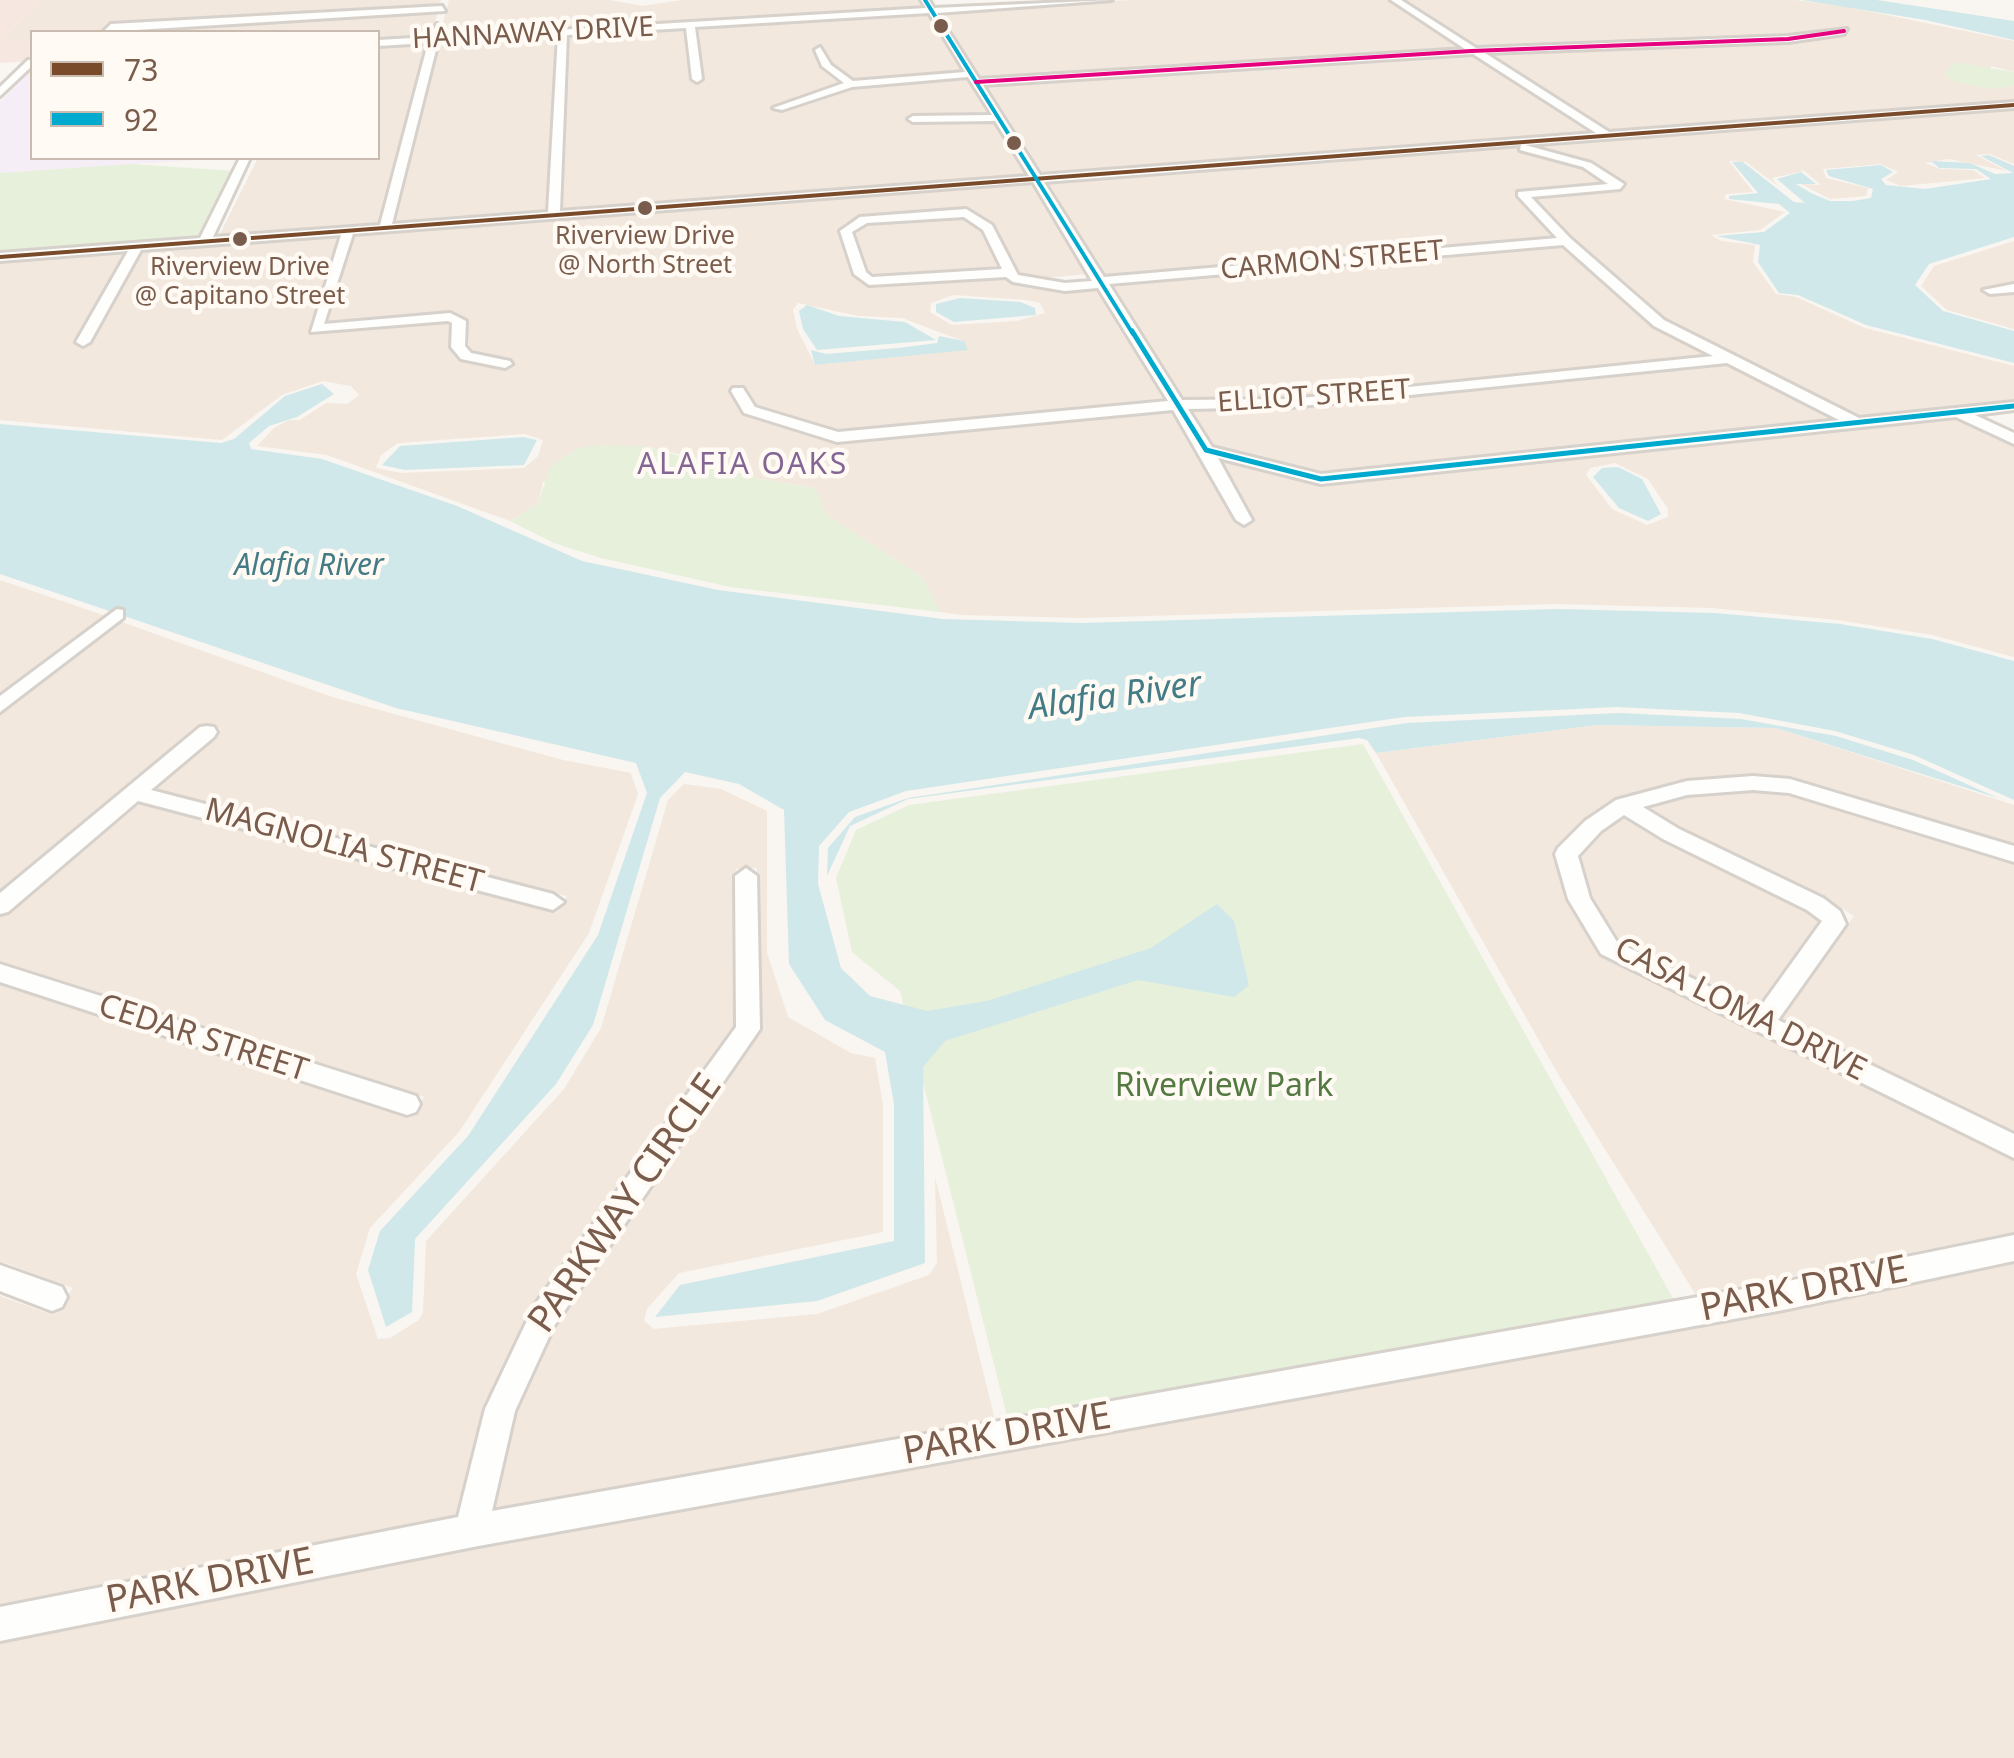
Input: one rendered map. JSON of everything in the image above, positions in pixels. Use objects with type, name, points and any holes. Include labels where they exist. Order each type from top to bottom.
[{"type":"street","name":"HANNAWAY DRIVE","points":[[380,43],[690,25],[928,5],[1108,0]]},
{"type":"street","points":[[1395,0],[1606,135]]},
{"type":"street","points":[[109,30],[444,4],[385,228]]},
{"type":"street","points":[[928,5],[1206,450],[1244,520]]},
{"type":"street","points":[[690,25],[697,79]]},
{"type":"street","points":[[778,108],[851,84],[1471,51],[1770,40],[1844,31]]},
{"type":"street","points":[[554,215],[562,32]]},
{"type":"street","points":[[820,50],[827,66],[851,84]]},
{"type":"street","points":[[16,63],[30,62]]},
{"type":"street","points":[[0,93],[30,64]]},
{"type":"street","points":[[0,257],[2014,105]]},
{"type":"street","points":[[913,119],[998,118]]},
{"type":"street","points":[[1505,143],[1587,165],[1620,186],[1522,194],[1566,241],[1659,323],[1859,424]]},
{"type":"street","points":[[204,241],[243,160]]},
{"type":"street","points":[[974,216],[988,228],[1006,273],[869,281],[860,274],[847,228],[864,220],[974,216]]},
{"type":"street","points":[[348,230],[316,330],[450,317],[459,320],[458,347],[466,356],[506,364]]},
{"type":"street","name":"CARMON STREET","points":[[1006,273],[1066,287],[1098,281],[1566,241]]},
{"type":"street","points":[[83,342],[137,246]]},
{"type":"street","points":[[1990,290],[2014,288]]},
{"type":"street","name":"ELLIOT STREET","points":[[738,392],[749,410],[837,437],[1174,404],[1292,403],[1726,359]]},
{"type":"street","points":[[1206,450],[1321,479],[2014,406]]},
{"type":"street","points":[[1960,413],[2014,439]]},
{"type":"street","points":[[0,706],[118,614]]},
{"type":"street","points":[[0,906],[208,732]]},
{"type":"street","name":"CASA LOMA DRIVE","points":[[2014,854],[1790,786],[1687,788],[1624,805],[1593,826],[1566,854],[1578,899],[1608,948],[2014,1147]]},
{"type":"street","name":"MAGNOLIA STREET","points":[[135,793],[552,902]]},
{"type":"street","points":[[1624,805],[1670,834],[1815,904],[1832,917],[1834,924],[1762,1023]]},
{"type":"street","name":"PARKWAY CIRCLE","points":[[474,1530],[478,1492],[500,1409],[544,1316],[748,1029],[746,876]]},
{"type":"street","name":"CEDAR STREET","points":[[0,973],[407,1104]]},
{"type":"street","name":"PARK DRIVE","points":[[0,1624],[474,1530],[1783,1296],[2014,1248]]},
{"type":"street","points":[[0,1278],[52,1297]]},
{"type":"shaded area","points":[[0,0],[42,0],[1,39],[30,39],[30,61],[0,63]]},
{"type":"shaded area","points":[[42,0],[441,0],[439,8],[113,26],[106,30],[30,30],[30,39],[0,40]]},
{"type":"shaded area","points":[[449,0],[610,0],[642,6],[683,0],[921,0],[927,9],[439,38]]},
{"type":"shaded area","points":[[1131,0],[1391,0],[1465,50],[979,80],[937,11]]},
{"type":"shaded area","points":[[1399,0],[1795,0],[1843,6],[2014,41],[2014,72],[1991,66],[1990,89],[2014,86],[2014,103],[1608,133],[1478,52],[1791,41],[1848,31],[1785,38],[1473,49]]},
{"type":"shaded area","points":[[438,11],[430,39],[380,42],[380,30],[115,28]]},
{"type":"shaded area","points":[[929,11],[966,73],[853,82],[831,66],[824,49],[816,49],[822,67],[845,83],[772,108],[853,85],[967,76],[992,116],[908,120],[934,124],[994,120],[1028,176],[560,212],[567,33],[686,26],[693,80],[701,80],[695,26]]},
{"type":"shaded area","points":[[558,34],[548,213],[392,225],[438,41]]},
{"type":"shaded area","points":[[429,41],[380,226],[218,238],[257,160],[380,160],[380,44]]},
{"type":"shaded area","points":[[1469,53],[1599,134],[1039,176],[982,84]]},
{"type":"shaded area","points":[[30,71],[30,160],[198,160],[0,173],[0,102]]},
{"type":"shaded area","points":[[2014,107],[2014,164],[1990,154],[1976,155],[2007,171],[1949,159],[1925,163],[1940,169],[1973,170],[1985,178],[1901,186],[1886,180],[1898,172],[1881,164],[1823,169],[1826,178],[1868,188],[1866,196],[1830,199],[1801,184],[1821,185],[1804,171],[1772,178],[1778,186],[1746,162],[1729,161],[1753,192],[1726,194],[1724,199],[1785,212],[1760,230],[1711,235],[1721,241],[1755,245],[1753,262],[1776,294],[1796,297],[1865,328],[2014,366],[2014,402],[1858,420],[1664,322],[1529,196],[1625,185],[1589,164],[1517,144]]},
{"type":"shaded area","points":[[1505,145],[1584,166],[1612,184],[1517,194],[1558,239],[1102,278],[1041,180]]},
{"type":"shaded area","points":[[1031,181],[1088,274],[1033,279],[1017,276],[993,228],[969,212],[864,217],[845,223],[841,231],[854,275],[878,285],[1004,276],[1029,285],[1096,287],[1165,402],[839,433],[755,408],[742,387],[730,389],[742,412],[833,441],[1170,409],[1199,450],[1239,525],[1254,523],[1218,458],[1324,483],[1960,417],[2014,443],[2014,657],[1932,635],[1838,620],[1712,608],[1556,604],[1080,618],[962,615],[940,612],[923,578],[825,514],[815,488],[760,479],[700,459],[648,447],[543,482],[538,504],[510,521],[327,455],[257,446],[274,428],[289,420],[300,420],[326,403],[347,404],[359,395],[351,386],[323,381],[282,395],[222,440],[0,420],[0,260],[342,233],[309,333],[447,320],[452,322],[452,348],[460,358],[508,368],[514,362],[469,350],[466,320],[455,314],[324,326],[354,233]],"holes":[[[953,295],[1027,300],[1040,303],[1045,313],[1017,321],[952,325],[930,312],[931,303]],[[798,303],[858,316],[902,318],[963,341],[967,349],[815,365],[797,329],[793,310]],[[525,434],[543,440],[538,456],[524,468],[401,473],[376,468],[381,455],[398,443]],[[1615,463],[1648,479],[1668,509],[1668,517],[1647,525],[1612,509],[1586,475],[1590,468]]]},
{"type":"shaded area","points":[[964,216],[982,229],[999,270],[873,278],[866,273],[852,231],[866,222]]},
{"type":"shaded area","points":[[2014,241],[2014,285],[1981,289],[1989,294],[2014,291],[2014,329],[1947,310],[1921,286],[1934,266]]},
{"type":"shaded area","points":[[1564,244],[1653,323],[1714,357],[1289,399],[1179,401],[1106,283]]},
{"type":"shaded area","points":[[1726,363],[1845,421],[1320,474],[1213,447],[1184,408]]},
{"type":"shaded area","points":[[0,580],[106,616],[0,698]]},
{"type":"shaded area","points":[[119,621],[332,697],[563,760],[631,773],[638,794],[589,933],[459,1132],[370,1228],[356,1274],[378,1339],[390,1338],[419,1320],[423,1313],[426,1241],[564,1089],[601,1028],[668,800],[684,784],[721,789],[767,811],[767,953],[788,1017],[851,1053],[875,1058],[883,1105],[883,1232],[679,1273],[647,1309],[644,1321],[654,1329],[817,1314],[929,1275],[937,1263],[935,1177],[995,1420],[491,1510],[514,1411],[556,1322],[758,1034],[757,868],[736,869],[736,1026],[532,1311],[486,1408],[459,1516],[0,1606],[0,1296],[53,1315],[73,1288],[0,1261],[0,985],[410,1118],[424,1097],[0,961],[0,916],[135,802],[556,913],[567,896],[152,788],[221,729],[208,723],[0,896],[0,714]]},
{"type":"shaded area","points":[[1597,725],[1776,728],[2014,805],[2014,847],[1790,779],[1748,776],[1682,780],[1618,797],[1584,819],[1555,853],[1567,898],[1605,955],[2014,1157],[2014,1232],[1696,1295],[1558,1074],[1376,753]]},
{"type":"shaded area","points":[[1792,793],[2014,861],[2014,1137],[1780,1022],[1854,916],[1832,902],[1755,1010],[1617,943],[1589,899],[1578,858],[1603,832],[1635,810],[1693,795]]},
{"type":"shaded area","points":[[2014,1263],[2014,1758],[0,1758],[0,1642],[472,1549],[1792,1310]]},
{"type":"green space","points":[[1954,62],[2014,72],[2014,86],[1990,89],[1955,82],[1944,74]]},
{"type":"green space","points":[[130,164],[235,171],[201,239],[0,254],[0,173]]},
{"type":"green space","points":[[648,447],[760,479],[815,488],[826,514],[923,578],[940,612],[730,587],[601,558],[554,543],[510,521],[538,504],[550,467],[578,448]]},
{"type":"green space","name":"Riverview Park","points":[[1363,744],[1674,1300],[1008,1420],[900,991],[852,952],[836,878],[856,830],[909,805]]},
{"type":"water","points":[[1802,0],[1877,0],[2014,21],[2014,40],[1925,20]]},
{"type":"water","points":[[1989,155],[2014,166],[2014,237],[1929,264],[1915,285],[1943,311],[2014,331],[2014,363],[1866,325],[1798,295],[1779,293],[1758,262],[1760,245],[1716,236],[1764,232],[1790,213],[1779,204],[1729,199],[1758,193],[1732,162],[1743,162],[1794,202],[1805,203],[1777,179],[1801,172],[1816,184],[1796,184],[1811,193],[1830,201],[1853,201],[1871,198],[1873,189],[1829,176],[1826,170],[1881,165],[1893,172],[1881,179],[1886,185],[1925,189],[1991,179],[1976,169],[1939,168],[1931,161],[1970,163],[1995,174],[2013,173],[1981,156]]},
{"type":"water","points":[[960,298],[1020,302],[1035,308],[1036,315],[954,322],[936,312],[936,304]]},
{"type":"water","points":[[807,305],[839,316],[905,322],[936,340],[817,350],[803,329],[799,311]]},
{"type":"water","points":[[939,336],[964,341],[968,350],[815,365],[811,350],[826,354],[898,348],[937,343]]},
{"type":"water","name":"Alafia River","points":[[322,384],[334,394],[297,417],[269,426],[249,443],[251,449],[322,459],[457,506],[582,561],[718,590],[943,619],[1081,623],[1558,609],[1715,613],[1840,624],[1932,639],[2014,661],[2014,800],[1914,755],[1835,731],[1739,713],[1617,707],[1404,717],[906,791],[849,812],[819,846],[818,884],[841,968],[870,996],[927,1011],[987,1001],[1151,948],[1217,904],[1234,921],[1249,985],[1234,997],[1138,980],[945,1041],[923,1067],[925,1263],[817,1301],[655,1317],[680,1285],[894,1241],[894,1104],[885,1052],[825,1020],[789,964],[784,810],[739,784],[685,772],[660,798],[593,1025],[556,1084],[415,1239],[412,1312],[386,1327],[368,1270],[380,1231],[468,1136],[598,935],[647,793],[636,763],[396,708],[0,574],[0,424],[221,443],[234,439],[285,396]]},
{"type":"water","points":[[523,437],[537,440],[524,465],[405,470],[382,465],[400,446]]},
{"type":"water","points":[[1618,467],[1642,479],[1661,514],[1648,521],[1619,508],[1593,477],[1602,468]]},
{"type":"water","points":[[1620,713],[1741,719],[1836,736],[1913,760],[1998,798],[1776,728],[1597,725],[1376,753],[1367,740],[1359,738],[908,799],[850,826],[827,876],[828,848],[855,817],[908,798],[1407,723]]},
{"type":"transit line","name":"92","points":[[925,0],[1206,450],[1321,479],[2014,406]]},
{"type":"transit line","points":[[976,82],[1471,51],[1788,39],[1844,31]]},
{"type":"transit line","name":"73","points":[[0,257],[2014,105]]},
{"type":"place","name":"Riverview Drive @ North Street","points":[[645,208]]},
{"type":"place","name":"Riverview Drive @ Capitano Street","points":[[240,239]]},
{"type":"district","name":"ALAFIA OAKS","points":[[743,465]]}]
